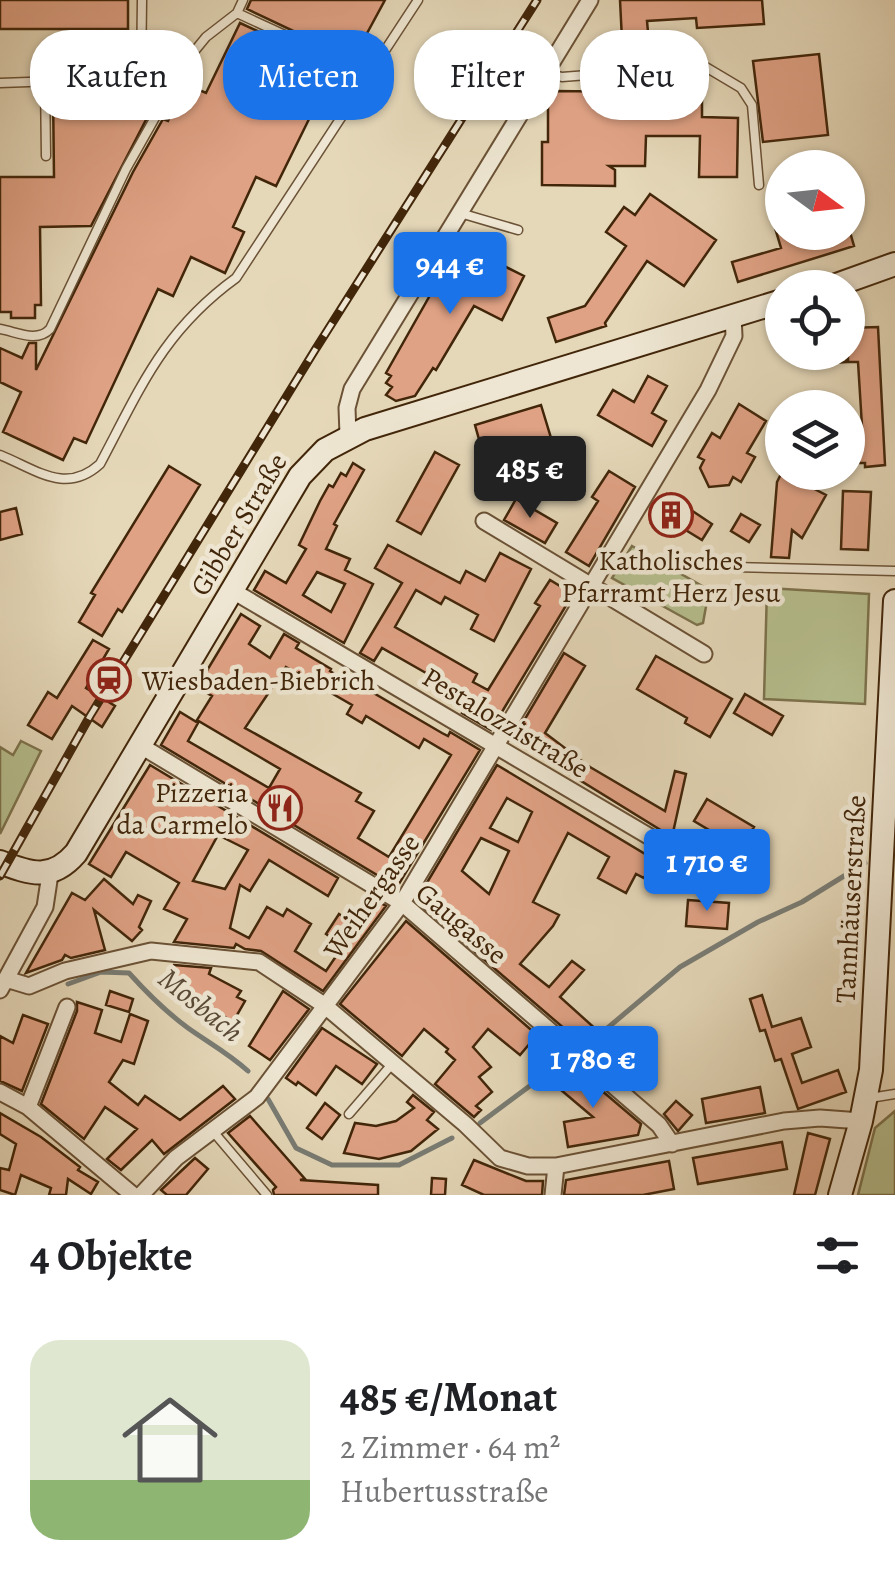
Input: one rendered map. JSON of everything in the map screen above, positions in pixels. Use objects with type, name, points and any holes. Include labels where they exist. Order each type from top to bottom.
[{"type":"street","points":[[560,52],[590,0]]},
{"type":"street","points":[[518,120],[352,389],[347,408],[348,435],[765,306]]},
{"type":"street","points":[[865,277],[895,267]]},
{"type":"street","name":"Weihergasse","points":[[141,1195],[176,1158],[256,1097],[402,902],[708,390],[731,344],[733,316]]},
{"type":"street","name":"Gibber Straße","points":[[50,874],[76,853],[313,459],[348,435]]},
{"type":"street","points":[[484,521],[704,654]]},
{"type":"street","name":"Pestalozzistraße","points":[[233,591],[701,867]]},
{"type":"street","name":"Tannhäuserstraße","points":[[840,1195],[863,1110],[876,990],[890,770],[895,601]]},
{"type":"street","name":"Gaugasse","points":[[142,746],[402,902],[659,1125],[672,1144]]},
{"type":"street","points":[[0,862],[30,873],[50,874],[45,908],[3,985],[30,986],[64,971],[152,951],[259,962],[324,1005],[500,1158],[528,1166],[556,1166],[784,1121],[863,1110]]},
{"type":"street","points":[[28,1107],[67,1007]]},
{"type":"street","points":[[0,1092],[28,1107],[133,1195]]},
{"type":"street","points":[[554,1195],[556,1166]]},
{"type":"lane","points":[[142,0],[142,30]]},
{"type":"lane","points":[[203,41],[237,13],[243,0]]},
{"type":"lane","points":[[394,37],[418,0]]},
{"type":"lane","points":[[237,13],[274,30]]},
{"type":"lane","points":[[560,77],[704,66],[742,88],[752,105],[759,184]]},
{"type":"lane","points":[[0,83],[30,82]]},
{"type":"lane","points":[[46,120],[46,156]]},
{"type":"lane","points":[[0,329],[36,337],[50,329],[154,120]]},
{"type":"lane","points":[[1,454],[65,482],[85,478],[100,464],[159,352],[201,303],[236,278],[340,120]]},
{"type":"lane","points":[[460,213],[518,230]]},
{"type":"lane","points":[[733,567],[895,571]]},
{"type":"lane","points":[[349,1114],[393,1064]]},
{"type":"lane","points":[[863,1110],[895,1094]]},
{"type":"lane","points":[[211,1129],[267,1195]]},
{"type":"green space","points":[[632,546],[709,590],[703,623],[697,625],[612,578]]},
{"type":"green space","points":[[767,588],[869,594],[865,704],[764,699]]},
{"type":"green space","points":[[21,741],[41,751],[0,834],[0,747],[13,755]]},
{"type":"green space","points":[[895,1111],[895,1195],[858,1195],[875,1128]]},
{"type":"building","points":[[0,0],[128,0],[128,29],[0,29]]},
{"type":"building","points":[[251,0],[385,0],[369,30],[291,30],[247,9]]},
{"type":"building","points":[[620,0],[762,0],[764,24],[697,28],[696,18],[647,21],[648,30],[622,30]]},
{"type":"building","points":[[240,23],[255,30],[237,30]]},
{"type":"building","points":[[819,54],[828,135],[763,142],[753,61]]},
{"type":"building","points":[[223,58],[223,120],[309,120],[276,186],[256,177],[233,227],[244,232],[225,273],[191,257],[173,296],[158,289],[86,443],[74,438],[63,460],[3,432],[21,392],[0,382],[0,348],[22,358],[29,343],[36,343],[36,370],[162,120],[203,120],[203,92],[206,93]]},
{"type":"building","points":[[560,91],[580,91],[580,120],[738,118],[737,177],[699,177],[700,136],[646,136],[645,166],[609,166],[615,170],[615,186],[542,185],[542,142],[548,142],[548,120],[560,120]]},
{"type":"building","points":[[53,120],[146,120],[91,226],[40,227],[41,305],[35,305],[35,318],[11,318],[11,312],[0,312],[0,177],[54,177]]},
{"type":"building","points":[[650,194],[716,240],[684,286],[647,261],[606,326],[556,342],[548,318],[585,306],[626,246],[606,232],[624,207],[635,215]]},
{"type":"building","points":[[460,244],[524,276],[502,320],[474,306],[436,370],[433,368],[415,396],[396,401],[386,395],[392,387],[386,383],[391,376],[386,373],[433,290],[436,292]]},
{"type":"building","points":[[774,250],[841,250],[765,270],[765,274],[738,282],[732,262]]},
{"type":"building","points":[[865,327],[878,327],[885,465],[865,467],[865,390],[860,390],[858,370],[865,370]]},
{"type":"building","points":[[648,376],[667,386],[652,413],[666,421],[652,446],[598,415],[613,390],[634,402]]},
{"type":"building","points":[[739,404],[765,420],[747,453],[755,457],[741,482],[733,477],[729,485],[709,487],[700,468],[704,460],[698,457],[712,433],[720,438]]},
{"type":"building","points":[[541,405],[551,438],[484,457],[475,425]]},
{"type":"building","points":[[435,452],[459,465],[421,534],[397,521]]},
{"type":"building","points":[[353,463],[364,470],[334,524],[337,526],[326,549],[350,559],[345,570],[373,584],[344,643],[254,590],[265,571],[286,583],[306,549],[299,545],[320,501],[341,473],[346,476]],"holes":[[[317,572],[345,584],[331,612],[303,595]]]},
{"type":"building","points":[[169,466],[200,485],[122,612],[118,609],[102,636],[79,622],[95,595],[91,593]]},
{"type":"building","points":[[609,471],[635,487],[589,566],[566,552],[598,501],[592,497]]},
{"type":"building","points":[[776,490],[816,490],[826,495],[802,538],[792,530],[789,558],[771,557]]},
{"type":"building","points":[[843,491],[871,492],[868,550],[841,549]]},
{"type":"building","name":"Katholisches Pfarramt Herz Jesu","points":[[667,494],[712,524],[702,540],[679,526],[674,536],[651,523]]},
{"type":"building","points":[[516,499],[557,523],[545,543],[504,520]]},
{"type":"building","points":[[16,508],[22,534],[0,540],[0,512]]},
{"type":"building","points":[[741,514],[760,525],[749,542],[731,531]]},
{"type":"building","points":[[388,545],[460,583],[466,571],[485,581],[500,553],[531,569],[494,641],[471,629],[478,615],[445,597],[441,604],[416,590],[395,627],[477,674],[473,682],[488,690],[540,606],[535,603],[550,580],[573,594],[491,730],[462,713],[470,700],[440,681],[382,648],[374,661],[360,653],[402,583],[375,568]]},
{"type":"building","points":[[241,614],[260,626],[249,644],[270,658],[284,634],[299,643],[296,648],[344,680],[346,677],[442,733],[448,736],[450,732],[480,750],[397,887],[161,745],[180,712],[198,723],[188,741],[269,788],[280,769],[197,720],[212,696],[197,687]],"holes":[[[286,667],[352,705],[347,714],[362,723],[366,716],[419,748],[424,739],[451,755],[389,857],[358,838],[374,811],[356,801],[361,793],[245,728]]]},
{"type":"building","points":[[93,640],[109,649],[86,688],[115,706],[102,727],[72,706],[52,739],[28,725],[48,692],[57,698]]},
{"type":"building","points":[[564,653],[585,666],[545,733],[590,767],[665,811],[675,771],[686,774],[672,837],[513,739]]},
{"type":"building","points":[[656,656],[732,699],[710,737],[685,723],[687,718],[637,689]]},
{"type":"building","points":[[745,694],[783,716],[772,735],[734,713]]},
{"type":"building","points":[[150,765],[338,878],[328,896],[269,860],[250,891],[240,885],[230,928],[249,938],[267,907],[283,916],[287,909],[311,924],[295,951],[326,971],[343,946],[326,934],[339,914],[351,922],[367,895],[386,906],[323,991],[261,951],[236,944],[234,948],[174,942],[187,919],[164,909],[179,883],[126,852],[111,877],[89,864]],"holes":[[[218,835],[248,850],[225,889],[193,881]]]},
{"type":"building","points":[[497,765],[655,860],[644,878],[636,874],[626,893],[598,878],[609,857],[568,833],[533,902],[559,915],[520,964],[549,987],[572,961],[584,970],[560,997],[599,1032],[593,1037],[624,1064],[616,1073],[416,901]],"holes":[[[507,798],[532,812],[518,842],[490,828]],[[481,838],[509,851],[489,894],[462,871]]]},
{"type":"building","points":[[707,799],[754,827],[741,849],[694,821]]},
{"type":"building","points":[[104,879],[133,904],[138,895],[151,901],[139,927],[142,930],[132,941],[94,910],[105,950],[71,958],[65,955],[62,960],[26,973],[72,893],[85,900]]},
{"type":"building","points":[[688,900],[729,903],[727,929],[686,926]]},
{"type":"building","points":[[406,921],[537,1035],[520,1055],[488,1029],[473,1047],[491,1067],[479,1077],[492,1092],[476,1106],[481,1110],[474,1117],[435,1084],[455,1060],[446,1052],[448,1049],[424,1029],[402,1056],[340,1004]]},
{"type":"building","points":[[174,965],[211,968],[209,974],[241,991],[237,997],[245,1001],[233,1022],[181,1001],[188,981],[170,978]]},
{"type":"building","points":[[110,991],[133,999],[129,1012],[106,1005]]},
{"type":"building","points":[[283,991],[309,1009],[270,1060],[249,1046]]},
{"type":"building","points":[[762,995],[772,1027],[801,1018],[811,1047],[792,1054],[802,1083],[838,1070],[846,1092],[798,1109],[781,1059],[775,1061],[765,1030],[760,1031],[750,999]]},
{"type":"building","points":[[77,1002],[102,1010],[95,1033],[121,1042],[130,1014],[148,1021],[134,1064],[123,1060],[109,1082],[138,1105],[145,1096],[180,1120],[223,1086],[235,1099],[164,1154],[152,1140],[121,1170],[107,1159],[137,1129],[105,1107],[84,1139],[41,1104]]},
{"type":"building","points":[[23,1015],[48,1024],[22,1091],[0,1081],[0,1036],[13,1043]]},
{"type":"building","points":[[322,1028],[377,1064],[362,1084],[336,1066],[316,1095],[286,1078]]},
{"type":"building","points":[[568,1062],[641,1124],[638,1135],[568,1147],[564,1122],[593,1117],[548,1079]]},
{"type":"building","points":[[760,1087],[765,1113],[706,1123],[702,1099]]},
{"type":"building","points":[[413,1095],[434,1112],[427,1120],[438,1129],[411,1151],[379,1159],[344,1153],[355,1123],[376,1126],[396,1121],[414,1108],[407,1102]]},
{"type":"building","points":[[676,1101],[692,1115],[678,1131],[664,1114]]},
{"type":"building","points":[[325,1103],[340,1115],[322,1139],[307,1128]]},
{"type":"building","points":[[0,1113],[41,1137],[98,1182],[91,1194],[68,1179],[66,1195],[49,1195],[51,1188],[21,1175],[15,1195],[0,1190],[0,1168],[9,1170],[16,1144],[0,1134]]},
{"type":"building","points":[[250,1116],[305,1179],[300,1180],[378,1185],[378,1195],[274,1195],[276,1187],[228,1133]]},
{"type":"building","points":[[808,1133],[830,1139],[815,1195],[794,1195]]},
{"type":"building","points":[[782,1142],[787,1169],[698,1184],[693,1158]]},
{"type":"building","points":[[195,1158],[208,1169],[186,1195],[167,1195],[161,1190]]},
{"type":"building","points":[[474,1160],[526,1181],[543,1181],[542,1195],[484,1195],[462,1185]]},
{"type":"building","points":[[669,1161],[674,1189],[643,1195],[564,1195],[566,1180]]},
{"type":"building","points":[[432,1178],[446,1179],[445,1195],[431,1195]]},
{"type":"waterway","name":"Mosbach","points":[[592,1041],[680,967],[758,922],[802,902],[865,863]]},
{"type":"waterway","name":"Mosbach","points":[[68,984],[101,972],[129,973],[172,1015],[248,1071]]},
{"type":"waterway","name":"Mosbach","points":[[480,1123],[562,1062]]},
{"type":"waterway","name":"Mosbach","points":[[268,1099],[296,1148],[332,1165],[399,1165],[452,1138]]},
{"type":"railway","points":[[0,876],[90,716],[537,0]]},
{"type":"place","name":"Katholisches Pfarramt Herz Jesu","points":[[671,515]]},
{"type":"place","name":"Wiesbaden-Biebrich","points":[[109,680]]},
{"type":"place","name":"Pizzeria da Carmelo","points":[[280,808]]}]
